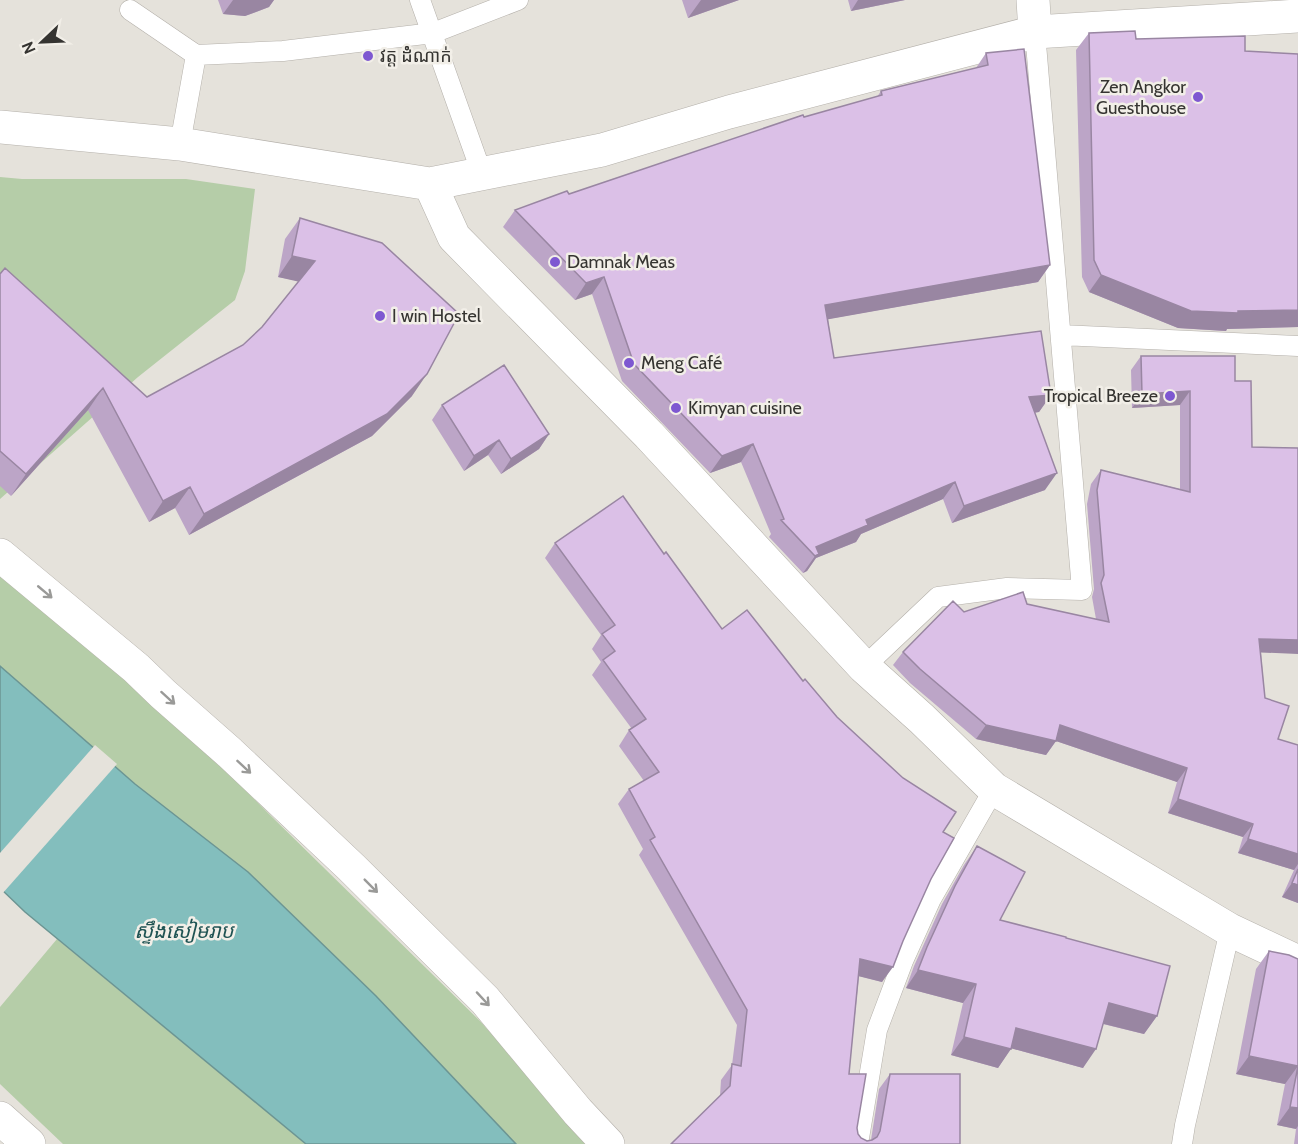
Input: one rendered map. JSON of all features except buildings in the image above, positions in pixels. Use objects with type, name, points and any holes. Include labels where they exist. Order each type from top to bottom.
[{"type":"street","points":[[0,127],[180,144],[430,184],[602,150],[1034,16],[1298,16]]},
{"type":"street","points":[[430,184],[454,237],[648,435],[864,667],[994,789],[1230,930],[1298,962]]},
{"type":"street","points":[[0,555],[136,668],[351,867],[485,1000],[578,1112],[608,1144]]},
{"type":"street","points":[[0,1118],[29,1144]]},
{"type":"lane","points":[[420,0],[482,174]]},
{"type":"lane","points":[[130,10],[196,55],[283,51],[432,33],[518,0]]},
{"type":"lane","points":[[864,667],[938,597],[1007,588],[1082,590],[1034,16]]},
{"type":"lane","points":[[180,144],[196,55]]},
{"type":"lane","points":[[1061,335],[1298,346]]},
{"type":"lane","points":[[858,1144],[877,1030],[903,960],[931,899],[994,789]]},
{"type":"lane","points":[[1182,1144],[1230,930]]},
{"type":"green space","points":[[0,177],[186,179],[255,189],[245,271],[235,300],[138,377],[0,499]]},
{"type":"green space","points":[[0,571],[125,667],[268,813],[480,1021],[589,1144],[516,1144],[376,996],[248,872],[135,784],[0,666]]},
{"type":"green space","points":[[57,939],[306,1144],[63,1144],[0,1084],[0,1007]]},
{"type":"water","name":"ស្ទឹងសៀមរាប","points":[[0,666],[135,784],[248,872],[376,996],[516,1144],[306,1144],[25,912],[0,888]]},
{"type":"pier","points":[[95,745],[117,764],[2,894],[0,892],[0,853]]},
{"type":"place","name":"វត្ត ដំំណាក់","points":[[368,56]]},
{"type":"place","name":"Zen Angkor Guesthouse","points":[[1198,97]]},
{"type":"place","name":"Damnak Meas","points":[[555,262]]},
{"type":"place","name":"I win Hostel","points":[[380,316]]},
{"type":"place","name":"Meng Café","points":[[629,363]]},
{"type":"place","name":"Tropical Breeze","points":[[1170,396]]},
{"type":"place","name":"Kimyan cuisine","points":[[676,408]]}]
